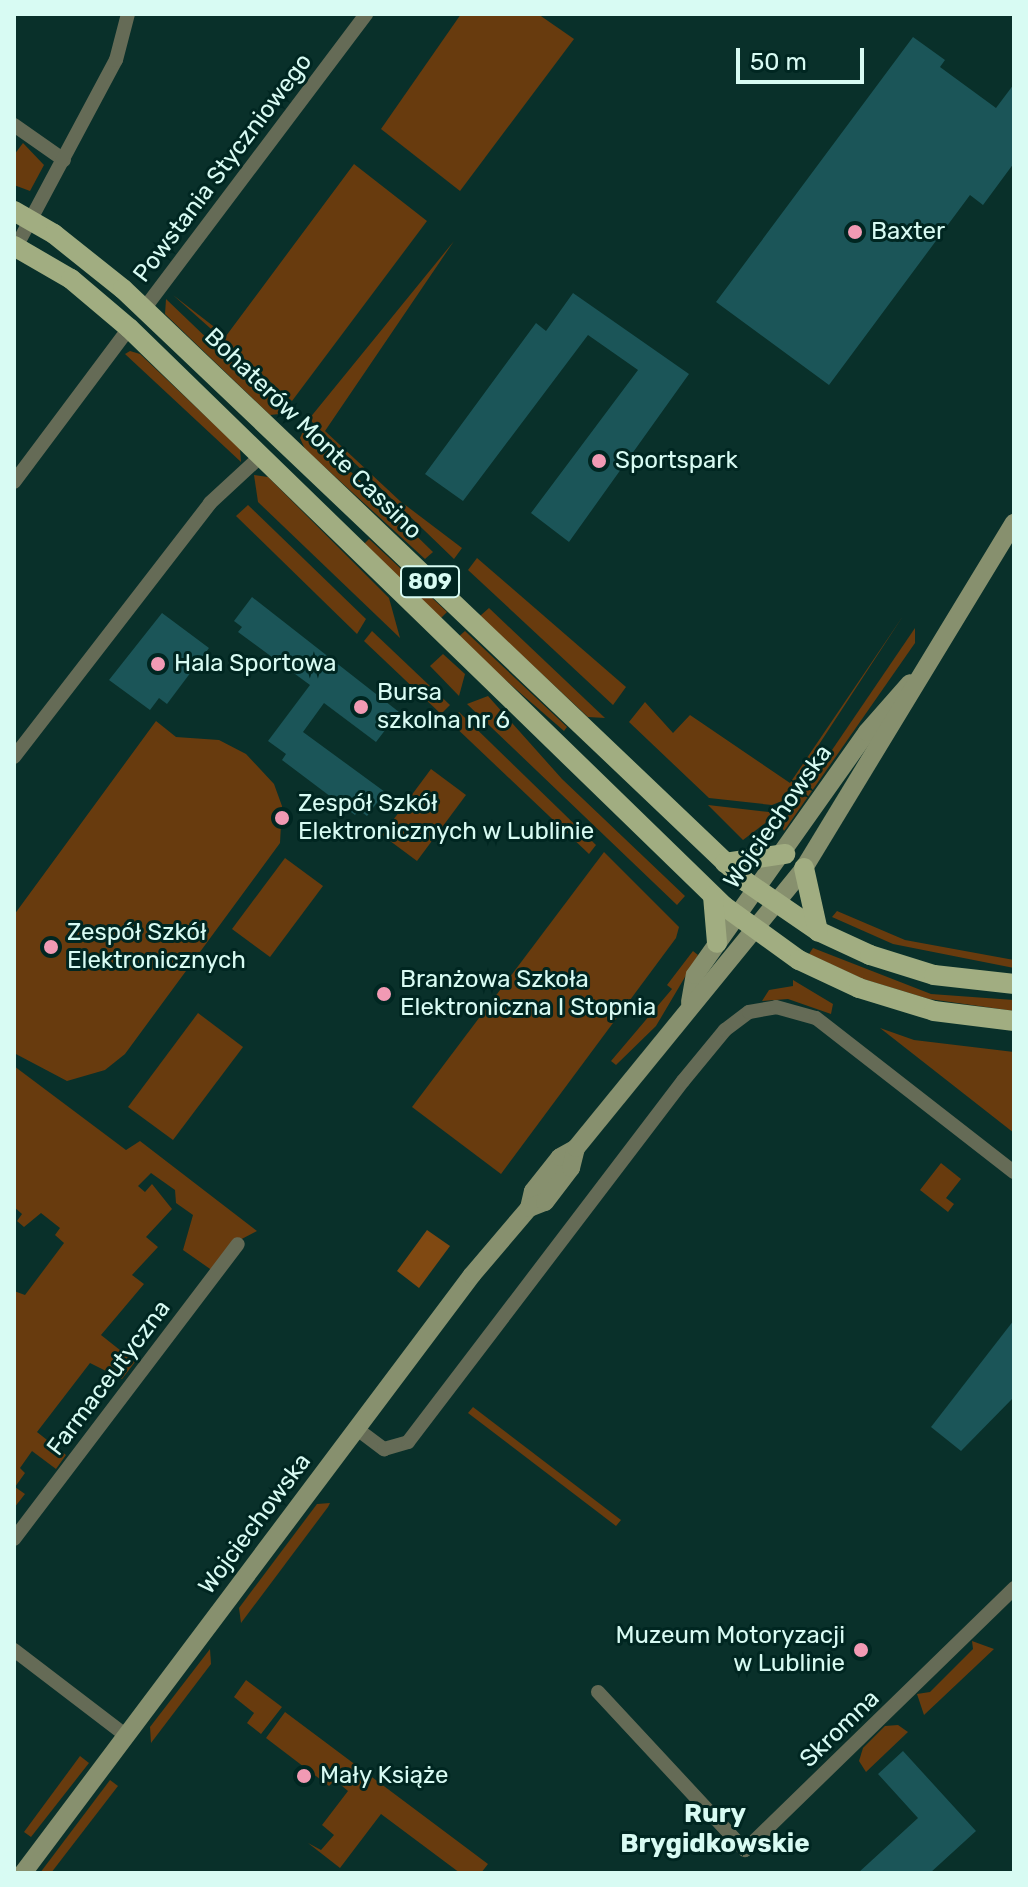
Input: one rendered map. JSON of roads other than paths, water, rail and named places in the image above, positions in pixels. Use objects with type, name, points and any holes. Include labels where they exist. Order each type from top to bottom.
[{"type":"main road","name":"Bohaterów Monte Cassino","points":[[23,215],[144,309],[725,863],[777,904]]},
{"type":"main road","name":"809","points":[[15,246],[71,279],[129,328],[738,917],[799,960],[879,995],[934,1011],[1014,1021]]},
{"type":"main road","points":[[725,863],[785,854]]},
{"type":"main road","points":[[804,868],[818,931]]},
{"type":"main road","points":[[713,896],[717,943]]},
{"type":"main road","name":"809","points":[[777,904],[818,931],[934,975],[1014,984]]},
{"type":"street","points":[[15,246],[23,215],[64,160],[116,60],[128,14]]},
{"type":"street","name":"Powstania Styczniowego","points":[[144,309],[366,14]]},
{"type":"street","points":[[14,125],[64,160]]},
{"type":"street","points":[[17,472],[129,328]]},
{"type":"street","points":[[14,757],[210,503],[262,455]]},
{"type":"street","name":"Wojciechowska","points":[[23,1873],[357,1429],[529,1208],[539,1183],[560,1157],[576,1148],[690,1002],[710,988],[804,868],[1014,523]]},
{"type":"street","name":"Wojciechowska","points":[[690,1002],[695,975],[717,943],[785,854],[867,732],[923,669]]},
{"type":"street","points":[[357,1429],[384,1449],[408,1442],[683,1081],[725,1030],[749,1012],[776,1007],[816,1018],[1014,1172]]},
{"type":"street","name":"Farmaceutyczna","points":[[14,1539],[238,1244]]},
{"type":"street","name":"Skromna","points":[[598,1692],[745,1850],[1014,1588]]},
{"type":"street","points":[[14,1650],[125,1735]]},
{"type":"place","name":"Baxter","points":[[855,232]]},
{"type":"place","name":"Sportspark","points":[[599,461]]},
{"type":"place","name":"Hala Sportowa","points":[[158,664]]},
{"type":"place","name":"Bursa szkolna nr 6","points":[[361,707]]},
{"type":"place","name":"Zespół Szkół Elektronicznych w Lublinie","points":[[282,818]]},
{"type":"place","name":"Zespół Szkół Elektronicznych","points":[[51,947]]},
{"type":"place","name":"Branżowa Szkoła Elektroniczna I Stopnia","points":[[384,994]]},
{"type":"place","name":"Muzeum Motoryzacji w Lublinie","points":[[861,1650]]},
{"type":"place","name":"Mały Książe","points":[[304,1776]]},
{"type":"district","name":"Rury Brygidkowskie","points":[[715,1829]]}]
